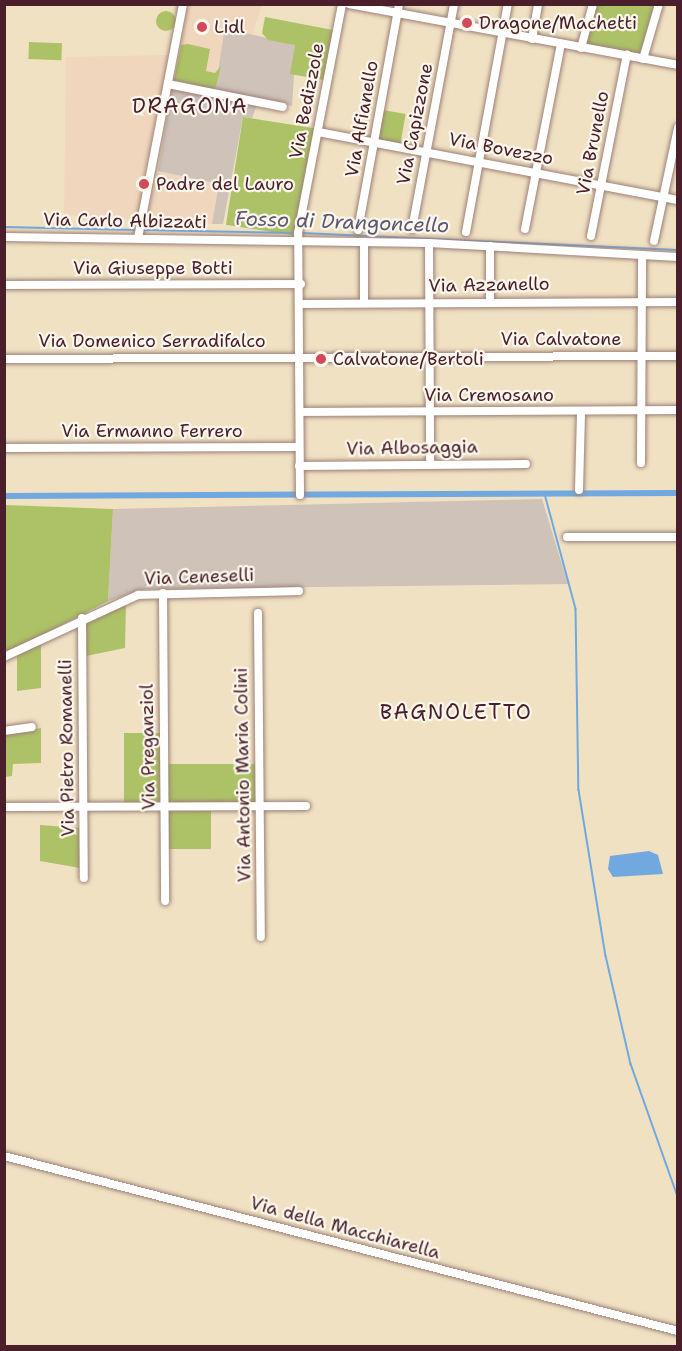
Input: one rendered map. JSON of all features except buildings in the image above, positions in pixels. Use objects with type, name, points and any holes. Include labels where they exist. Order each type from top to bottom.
[{"type":"street","points":[[138,238],[183,4]]},
{"type":"street","name":"Via Bedizzole","points":[[300,495],[299,226],[342,4]]},
{"type":"street","points":[[349,4],[678,65]]},
{"type":"street","name":"Via Alfianello","points":[[358,230],[399,4]]},
{"type":"street","name":"Via Capizzone","points":[[412,230],[454,4]]},
{"type":"street","points":[[466,232],[508,4]]},
{"type":"street","points":[[532,39],[538,4]]},
{"type":"street","points":[[581,48],[593,4]]},
{"type":"street","points":[[643,59],[659,4]]},
{"type":"street","points":[[525,229],[561,44]]},
{"type":"street","name":"Via Brunello","points":[[591,236],[627,56]]},
{"type":"street","points":[[168,84],[283,107]]},
{"type":"street","points":[[654,241],[678,128]]},
{"type":"street","name":"Via Bovezzo","points":[[318,132],[678,200]]},
{"type":"street","name":"Via Carlo Albizzati","points":[[4,237],[429,243],[678,257]]},
{"type":"street","points":[[364,242],[364,303]]},
{"type":"street","points":[[429,243],[430,465]]},
{"type":"street","points":[[490,246],[490,301]]},
{"type":"street","points":[[641,463],[642,255]]},
{"type":"street","name":"Via Giuseppe Botti","points":[[4,285],[301,284]]},
{"type":"street","name":"Via Azzanello","points":[[301,304],[490,301],[678,302]]},
{"type":"street","name":"Via Calvatone","points":[[300,357],[678,356]]},
{"type":"street","name":"Via Domenico Serradifalco","points":[[4,359],[300,357]]},
{"type":"street","name":"Via Cremosano","points":[[300,412],[678,410]]},
{"type":"street","points":[[579,490],[581,411]]},
{"type":"street","name":"Via Ermanno Ferrero","points":[[4,448],[299,447]]},
{"type":"street","name":"Via Albosaggia","points":[[299,466],[526,464]]},
{"type":"street","points":[[567,537],[678,537]]},
{"type":"street","name":"Via Ceneselli","points":[[4,657],[82,618],[132,597],[162,593],[299,591]]},
{"type":"street","name":"Via Preganziol","points":[[162,593],[165,901]]},
{"type":"street","name":"Via Antonio Maria Colini","points":[[258,613],[261,937]]},
{"type":"street","name":"Via Pietro Romanelli","points":[[82,618],[84,878]]},
{"type":"street","points":[[4,731],[32,727]]},
{"type":"street","points":[[4,807],[306,806]]},
{"type":"street","name":"Via della Macchiarella","points":[[4,1156],[678,1331]]},
{"type":"shaded area","points":[[188,5],[262,5],[252,34],[229,30],[216,73],[206,71],[181,45]]},
{"type":"shaded area","points":[[229,29],[296,45],[292,106],[215,90],[224,33]]},
{"type":"shaded area","points":[[168,55],[136,220],[64,215],[66,57]]},
{"type":"shaded area","points":[[172,88],[257,105],[252,118],[243,117],[223,224],[212,224],[219,184],[158,171]]},
{"type":"shaded area","points":[[158,171],[220,184],[212,224],[146,220]]},
{"type":"shaded area","points":[[542,499],[568,584],[144,589],[108,601],[113,509]]},
{"type":"green space","points":[[597,5],[655,5],[640,54],[586,44]]},
{"type":"green space","points":[[166,11],[173,14],[176,21],[173,28],[166,31],[159,28],[156,21],[159,14]]},
{"type":"green space","points":[[265,17],[333,30],[324,80],[290,74],[295,45],[268,40],[262,33]]},
{"type":"green space","points":[[29,42],[62,43],[61,60],[28,59]]},
{"type":"green space","points":[[188,44],[210,49],[206,71],[215,73],[221,66],[215,90],[174,80],[181,45]]},
{"type":"green space","points":[[383,110],[406,114],[400,144],[378,140]]},
{"type":"green space","points":[[243,117],[314,128],[297,236],[226,225]]},
{"type":"green space","points":[[5,505],[113,509],[108,601],[5,654]]},
{"type":"green space","points":[[126,604],[125,648],[86,656],[86,621]]},
{"type":"green space","points":[[41,642],[41,688],[17,691],[17,656]]},
{"type":"green space","points":[[41,728],[41,763],[13,764],[12,776],[5,777],[5,735]]},
{"type":"green space","points":[[124,733],[161,733],[161,803],[124,803]]},
{"type":"green space","points":[[167,764],[255,764],[255,804],[167,804]]},
{"type":"green space","points":[[168,811],[211,811],[211,849],[168,849]]},
{"type":"green space","points":[[40,825],[80,828],[80,868],[40,861]]},
{"type":"water","points":[[649,851],[658,855],[663,874],[613,877],[608,869],[610,856]]},
{"type":"waterway","name":"Fosso di Drangoncello","points":[[4,227],[136,230]]},
{"type":"waterway","name":"Fosso di Drangoncello","points":[[143,230],[295,233]]},
{"type":"waterway","name":"Fosso di Drangoncello","points":[[302,233],[678,250]]},
{"type":"waterway","points":[[4,496],[678,493]]},
{"type":"waterway","points":[[545,494],[576,609],[579,790],[606,956],[631,1064],[678,1197]]},
{"type":"place","name":"Dragone/Machetti","points":[[467,23]]},
{"type":"place","name":"Lidl","points":[[202,27]]},
{"type":"place","name":"Padre del Lauro","points":[[144,184]]},
{"type":"place","name":"Calvatone/Bertoli","points":[[321,359]]},
{"type":"district","name":"DRAGONA","points":[[190,106]]},
{"type":"district","name":"BAGNOLETTO","points":[[456,712]]}]
